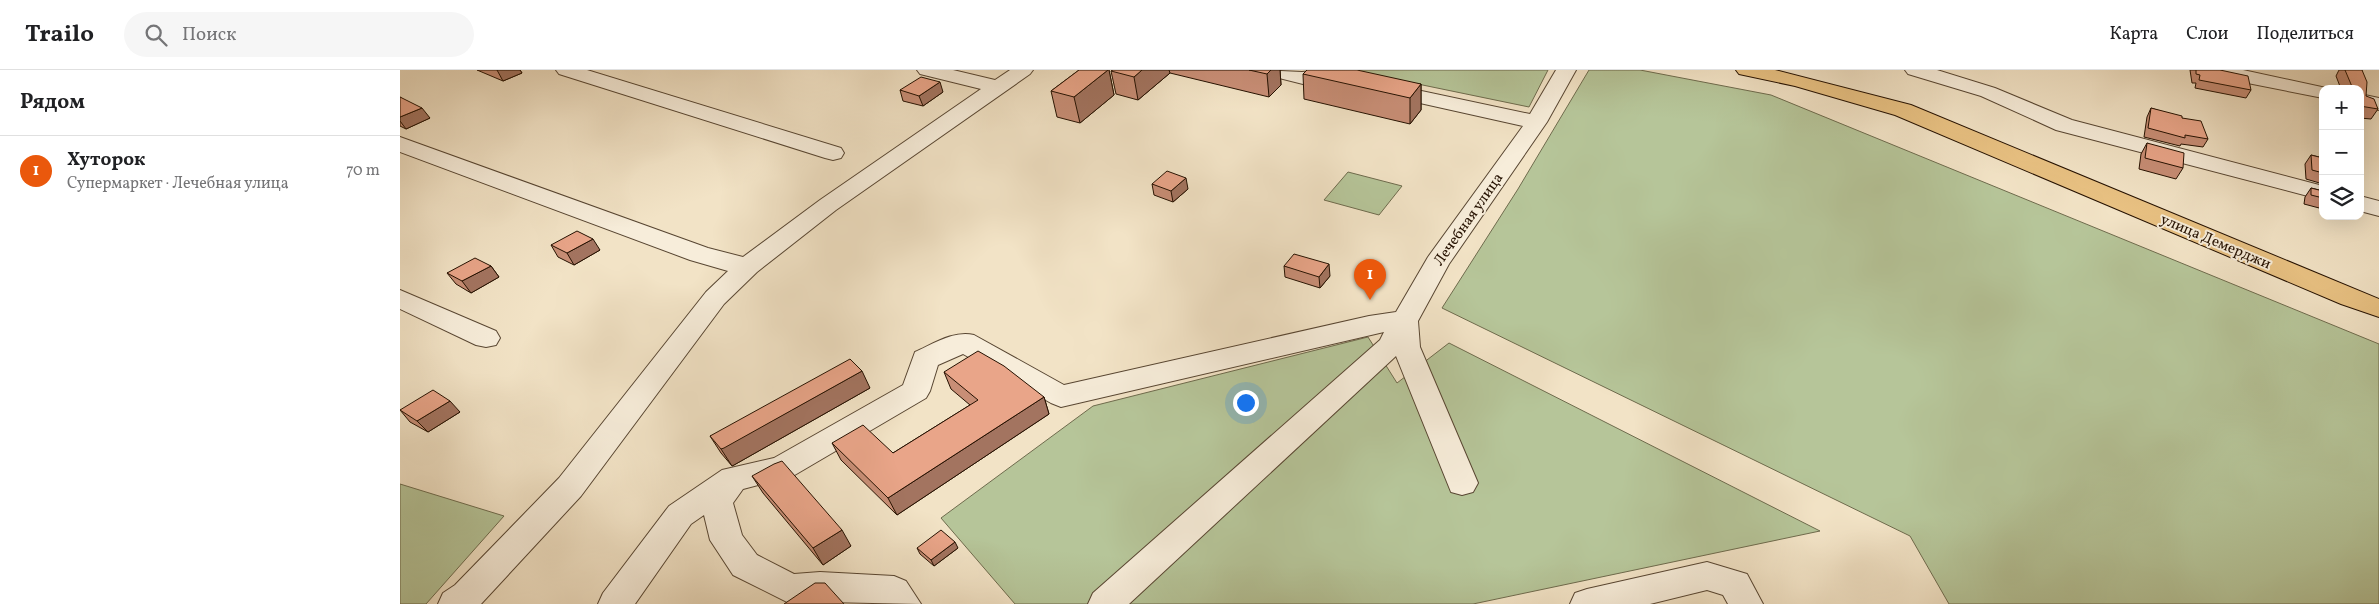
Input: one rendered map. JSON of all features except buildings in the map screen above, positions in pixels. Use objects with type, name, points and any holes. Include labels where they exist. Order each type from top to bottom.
[{"type":"main road","name":"улица Демерджи","points":[[1746,70],[1798,81],[1902,110],[2350,298],[2379,308]]},
{"type":"street","points":[[566,70],[833,153]]},
{"type":"street","points":[[926,70],[998,87]]},
{"type":"street","points":[[456,604],[467,595],[570,486],[716,298],[748,266],[828,205],[1023,70]]},
{"type":"street","points":[[1270,70],[1317,75]]},
{"type":"street","name":"Лечебная улица","points":[[1105,604],[1390,346],[1437,262],[1536,122],[1566,70]]},
{"type":"street","points":[[1915,70],[1988,92],[2064,125],[2219,168],[2319,192]]},
{"type":"street","points":[[2212,70],[2319,91]]},
{"type":"street","points":[[1361,84],[1536,122]]},
{"type":"street","points":[[2364,101],[2379,104]]},
{"type":"street","points":[[400,144],[699,254],[748,266]]},
{"type":"street","points":[[2364,204],[2379,209]]},
{"type":"street","points":[[400,299],[486,338]]},
{"type":"street","points":[[615,604],[680,515],[732,479],[782,468],[916,391],[925,358],[964,342],[1061,396],[1369,325],[1404,320],[1406,347],[1462,483]]},
{"type":"street","points":[[732,479],[717,502],[727,540],[746,565],[808,596],[894,591],[904,604]]},
{"type":"street","points":[[1587,604],[1707,576],[1735,584],[1746,604]]},
{"type":"green space","points":[[1350,70],[1548,70],[1529,107]]},
{"type":"green space","points":[[1589,70],[1640,70],[1771,95],[2379,344],[2379,604],[1949,604],[1910,536],[1442,308],[1518,189]]},
{"type":"green space","points":[[1348,172],[1402,186],[1379,215],[1324,200]]},
{"type":"green space","points":[[1368,337],[1397,383],[1449,343],[1820,531],[1473,604],[1015,604],[941,518],[1093,406]]},
{"type":"green space","points":[[400,484],[504,516],[426,604],[400,604]]},
{"type":"place","name":"Хуторок","points":[[1370,300]]}]
